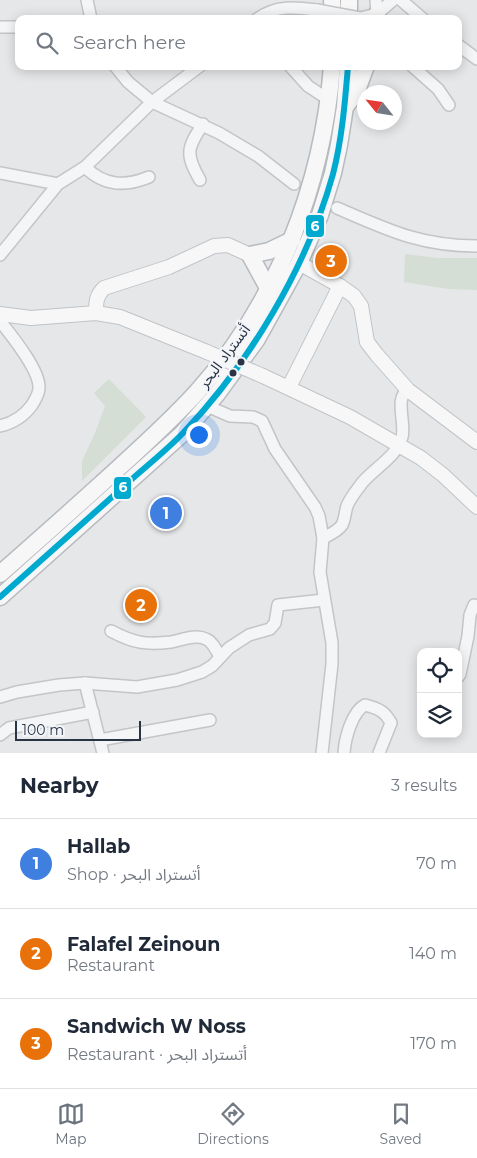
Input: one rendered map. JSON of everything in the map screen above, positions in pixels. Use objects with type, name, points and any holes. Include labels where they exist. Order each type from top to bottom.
[{"type":"highway","points":[[332,0],[333,15]]},
{"type":"highway","points":[[349,0],[376,12]]},
{"type":"highway","name":"أتستراد البحر","points":[[0,574],[170,420],[197,392],[230,351],[268,288],[292,240],[304,207],[316,166],[329,100],[332,70]]},
{"type":"highway","name":"أتستراد البحر","points":[[0,597],[182,434],[240,364],[299,263],[320,215],[340,145],[348,70]]},
{"type":"highway","points":[[345,107],[356,93],[365,70]]},
{"type":"highway","points":[[268,288],[250,255],[269,251],[292,240]]},
{"type":"main road","points":[[96,312],[98,294],[104,288],[169,267],[214,246],[228,245],[250,255]]},
{"type":"main road","points":[[299,263],[354,296],[361,306],[366,338],[371,347],[408,390],[477,442]]},
{"type":"main road","points":[[289,388],[340,286]]},
{"type":"main road","points":[[0,314],[30,318],[96,312],[120,317],[207,352],[350,416],[399,444],[443,475],[477,507]]},
{"type":"street","points":[[86,0],[88,15]]},
{"type":"street","points":[[401,0],[418,15]]},
{"type":"street","points":[[264,15],[275,4],[317,10],[376,12]]},
{"type":"street","points":[[0,27],[15,27]]},
{"type":"street","points":[[462,48],[477,59]]},
{"type":"street","points":[[118,70],[128,82],[152,102],[203,124],[258,156],[294,184]]},
{"type":"street","points":[[0,255],[58,184],[85,167],[152,102],[195,70]]},
{"type":"street","points":[[294,70],[308,86],[329,100]]},
{"type":"street","points":[[417,70],[438,89],[449,105]]},
{"type":"street","points":[[200,180],[190,159],[189,149],[203,124]]},
{"type":"street","points":[[85,167],[94,176],[110,182],[139,181],[149,176]]},
{"type":"street","points":[[0,173],[58,184]]},
{"type":"street","points":[[40,181],[46,188],[48,195]]},
{"type":"street","points":[[337,208],[406,237],[443,244],[477,246]]},
{"type":"street","points":[[0,321],[34,371],[39,381],[40,389],[27,412],[13,422],[0,426]]},
{"type":"street","points":[[323,538],[334,532],[342,524],[348,503],[362,482],[386,460],[399,444],[403,431],[401,398],[403,393],[408,390]]},
{"type":"street","points":[[207,406],[230,416],[253,417],[262,421],[274,449],[315,507],[319,516],[323,538],[320,572],[332,638],[332,664],[322,753]]},
{"type":"street","points":[[0,697],[16,692],[85,683],[121,687],[164,684],[202,672],[212,666],[229,648],[249,635],[273,626],[278,605],[324,600]]},
{"type":"street","points":[[462,664],[470,615],[474,606],[477,606]]},
{"type":"street","points":[[111,631],[138,643],[170,642],[193,637],[202,638],[211,643],[220,656]]},
{"type":"street","points":[[85,683],[103,753]]},
{"type":"street","points":[[344,753],[353,720],[359,708],[365,705],[377,708],[387,715],[391,724],[379,753]]},
{"type":"street","points":[[0,735],[9,728],[93,712]]},
{"type":"street","points":[[100,740],[210,720]]},
{"type":"shaded area","points":[[405,254],[437,258],[477,258],[477,290],[448,289],[404,282]]},
{"type":"shaded area","points":[[109,379],[146,417],[82,481],[82,461],[105,406],[94,393]]},
{"type":"transit line","name":"6","points":[[0,597],[176,440],[207,406],[253,345],[292,279],[322,209],[339,147],[348,70]]},
{"type":"place","name":"Sandwich W Noss","points":[[331,261]]},
{"type":"place","name":"Hallab","points":[[166,513]]},
{"type":"place","name":"Falafel Zeinoun","points":[[141,605]]}]
